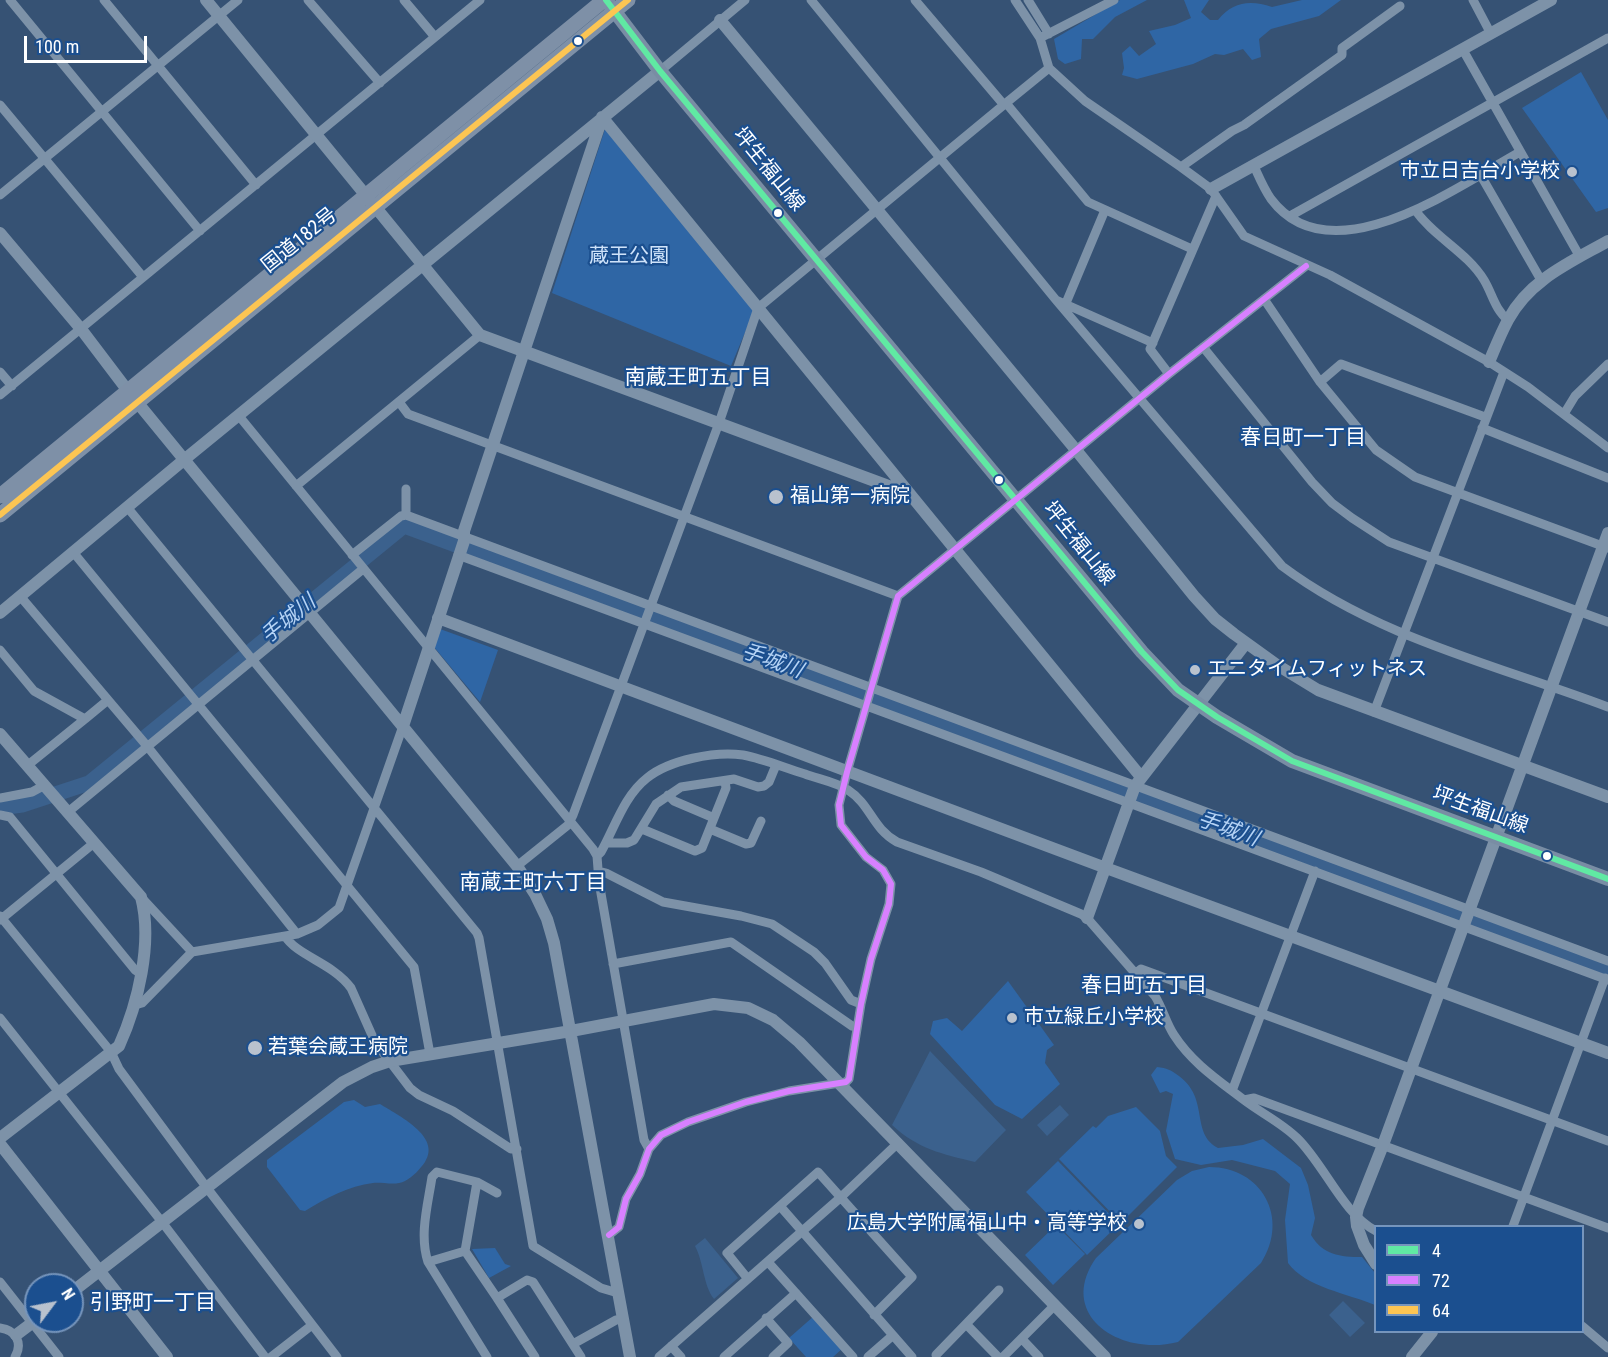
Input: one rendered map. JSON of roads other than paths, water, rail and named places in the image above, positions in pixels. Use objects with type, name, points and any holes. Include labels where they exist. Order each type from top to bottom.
[{"type":"highway","name":"国道182号","points":[[0,515],[133,396],[608,4],[628,0]]},
{"type":"highway","name":"国道182号","points":[[1,494],[133,396]]},
{"type":"main road","name":"坪生福山線","points":[[608,4],[660,71],[817,261],[1142,652],[1178,690],[1234,728],[1292,761],[1608,879]]},
{"type":"street","points":[[10,0],[200,231]]},
{"type":"street","points":[[104,0],[256,184]]},
{"type":"street","points":[[206,0],[480,335],[910,494]]},
{"type":"street","points":[[0,195],[238,0]]},
{"type":"street","points":[[308,0],[380,83]]},
{"type":"street","points":[[404,0],[435,37]]},
{"type":"street","points":[[0,395],[480,0]]},
{"type":"street","points":[[0,613],[745,0]]},
{"type":"street","points":[[811,0],[1139,398],[1282,566],[1329,599],[1382,626],[1608,707]]},
{"type":"street","points":[[915,0],[1088,202],[1192,249]]},
{"type":"street","points":[[1015,0],[1045,36]]},
{"type":"street","points":[[1028,0],[1045,36],[1049,68],[1085,101],[1181,167],[1213,193],[1244,236],[1330,275],[1489,362],[1608,448]]},
{"type":"street","points":[[1045,36],[1114,0]]},
{"type":"street","points":[[1473,0],[1491,34]]},
{"type":"street","points":[[1169,374],[1150,349],[1213,193],[1254,166],[1551,0]]},
{"type":"street","points":[[1181,167],[1342,55],[1342,48],[1400,6]]},
{"type":"street","points":[[720,20],[1215,619],[1277,665],[1318,690],[1608,797]]},
{"type":"street","points":[[1290,216],[1608,38]]},
{"type":"street","points":[[1463,50],[1580,257]]},
{"type":"street","points":[[517,866],[570,821],[685,516],[758,308],[1049,68]]},
{"type":"street","points":[[0,105],[143,277]]},
{"type":"street","points":[[602,117],[955,550],[1134,790]]},
{"type":"street","points":[[135,1005],[142,1003],[192,952],[297,934],[318,925],[339,908],[349,886],[403,726],[462,546],[464,531],[602,117]]},
{"type":"street","points":[[1254,166],[1272,199],[1290,216],[1310,227],[1334,231],[1360,229],[1415,210],[1520,152]]},
{"type":"street","points":[[1480,174],[1541,280]]},
{"type":"street","points":[[1061,302],[1105,210]]},
{"type":"street","points":[[1415,210],[1424,224],[1475,266],[1485,280],[1501,315],[1508,320]]},
{"type":"street","points":[[0,233],[81,329],[133,396],[517,866],[535,894],[547,919],[554,943],[630,1357]]},
{"type":"street","points":[[1489,362],[1508,320],[1525,296],[1541,280],[1608,241]]},
{"type":"street","points":[[609,1235],[619,1227],[626,1199],[640,1174],[649,1149],[661,1135],[701,1117],[778,1094],[848,1082],[861,1004],[871,959],[889,904],[891,884],[883,870],[866,857],[841,825],[839,805],[898,596],[1139,398],[1306,266]]},
{"type":"street","points":[[1264,299],[1320,382],[1376,450],[1389,460],[1415,477],[1606,548]]},
{"type":"street","points":[[1061,302],[1153,343]]},
{"type":"street","points":[[296,486],[480,335]]},
{"type":"street","points":[[1203,347],[1312,482],[1332,503],[1389,542],[1608,622]]},
{"type":"street","points":[[1320,382],[1341,364],[1485,417]]},
{"type":"street","points":[[1564,414],[1575,396],[1608,364]]},
{"type":"street","points":[[0,372],[12,386]]},
{"type":"street","points":[[1374,712],[1503,372]]},
{"type":"street","points":[[399,402],[408,414],[898,596]]},
{"type":"street","points":[[239,416],[597,856],[613,964],[644,1140],[649,1149]]},
{"type":"street","points":[[1482,428],[1608,478]]},
{"type":"street","points":[[406,489],[406,515]]},
{"type":"street","points":[[127,507],[477,933],[533,1245],[601,1288],[618,1293]]},
{"type":"street","points":[[68,812],[310,611],[401,516],[406,515],[462,546],[645,622],[867,704],[1134,790],[1315,871],[1608,961]]},
{"type":"street","points":[[1374,1261],[1364,1245],[1357,1226],[1358,1208],[1578,611],[1606,548],[1608,533]]},
{"type":"street","points":[[462,546],[649,608],[871,690],[1466,917],[1606,979],[1514,1225]]},
{"type":"street","points":[[74,552],[414,966],[430,1054]]},
{"type":"street","points":[[20,596],[146,745],[297,934]]},
{"type":"street","points":[[438,618],[621,688],[1608,1053]]},
{"type":"street","points":[[1087,918],[1134,790],[1246,643]]},
{"type":"street","points":[[0,650],[34,692],[85,719]]},
{"type":"street","points":[[28,765],[108,700]]},
{"type":"street","points":[[0,734],[141,897],[192,952]]},
{"type":"street","points":[[597,856],[636,789],[647,778],[660,769],[703,756],[744,755],[844,787],[860,799],[885,836],[981,872],[1087,918],[1103,934],[1123,962],[1162,1007],[1172,1032],[1199,1065],[1296,1137],[1356,1217],[1374,1230]]},
{"type":"street","points":[[606,843],[627,843],[634,840],[657,804],[681,787],[740,780],[758,787],[764,786],[769,782],[776,765]]},
{"type":"street","points":[[642,828],[695,851],[702,848],[726,788],[725,781]]},
{"type":"street","points":[[0,798],[50,791]]},
{"type":"street","points":[[668,795],[675,801],[714,818]]},
{"type":"street","points":[[0,815],[10,818],[135,970],[141,974]]},
{"type":"street","points":[[710,829],[746,844],[751,843],[761,821]]},
{"type":"street","points":[[94,843],[1,918],[111,1052],[119,1069],[207,1188],[338,1357]]},
{"type":"street","points":[[598,871],[663,902],[772,924],[814,952],[825,963],[851,1000],[861,1004]]},
{"type":"street","points":[[1232,1091],[1315,871]]},
{"type":"street","points":[[0,1138],[119,1046],[135,1005],[141,974],[147,926],[141,897]]},
{"type":"street","points":[[285,936],[291,945],[333,969],[345,980],[351,988],[375,1042],[410,1088],[419,1095],[453,1111],[511,1149],[517,1149]]},
{"type":"street","points":[[613,964],[731,942],[852,1026],[857,1027]]},
{"type":"street","points":[[1135,974],[1141,969],[1608,1141]]},
{"type":"street","points":[[84,1283],[343,1082],[372,1067],[390,1061],[571,1031],[714,1004],[748,1008],[772,1020],[799,1042],[1105,1357]]},
{"type":"street","points":[[0,1018],[266,1357]]},
{"type":"street","points":[[1244,1100],[1254,1098],[1608,1228]]},
{"type":"street","points":[[659,1357],[840,1198],[898,1143]]},
{"type":"street","points":[[0,1144],[167,1357]]},
{"type":"street","points":[[487,1357],[428,1262],[423,1248],[432,1177],[437,1172],[477,1182],[497,1193]]},
{"type":"street","points":[[748,1279],[727,1253],[818,1172],[912,1276],[874,1315]]},
{"type":"street","points":[[477,1182],[465,1251],[535,1357]]},
{"type":"street","points":[[780,1206],[912,1357]]},
{"type":"street","points":[[428,1262],[465,1251]]},
{"type":"street","points":[[768,1262],[853,1357]]},
{"type":"street","points":[[497,1298],[527,1280],[533,1282],[581,1357]]},
{"type":"street","points":[[0,1282],[24,1310]]},
{"type":"street","points":[[936,1355],[999,1290]]},
{"type":"street","points":[[724,1357],[796,1293]]},
{"type":"street","points":[[1003,1357],[1055,1305]]},
{"type":"street","points":[[766,1318],[788,1343],[773,1357]]},
{"type":"street","points":[[573,1344],[616,1320],[623,1319]]},
{"type":"street","points":[[271,1357],[312,1325]]},
{"type":"street","points":[[967,1325],[998,1357]]},
{"type":"street","points":[[0,1328],[16,1335],[19,1345],[15,1357]]},
{"type":"street","points":[[1584,1328],[1608,1348]]},
{"type":"street","points":[[16,1335],[24,1329]]},
{"type":"street","points":[[42,1333],[59,1357]]},
{"type":"street","points":[[1412,1357],[1430,1333]]},
{"type":"street","points":[[868,1357],[892,1336]]},
{"type":"street","points":[[1022,1339],[1039,1357]]},
{"type":"street","points":[[671,1346],[681,1357]]},
{"type":"waterway","name":"手城川","points":[[0,808],[22,805],[89,783],[404,526],[1608,970]]},
{"type":"place","name":"市立日吉台小学校","points":[[1572,172]]},
{"type":"place","name":"福山第一病院","points":[[776,497]]},
{"type":"place","name":"エニタイムフィットネス","points":[[1195,670]]},
{"type":"place","name":"市立緑丘小学校","points":[[1012,1018]]},
{"type":"place","name":"若葉会蔵王病院","points":[[255,1048]]},
{"type":"place","name":"広島大学附属福山中・高等学校","points":[[1139,1224]]},
{"type":"district","name":"南蔵王町五丁目","points":[[698,379]]},
{"type":"district","name":"春日町一丁目","points":[[1303,439]]},
{"type":"district","name":"南蔵王町六丁目","points":[[533,884]]},
{"type":"district","name":"春日町五丁目","points":[[1144,987]]},
{"type":"district","name":"引野町一丁目","points":[[153,1304]]},
{"type":"park label","name":"蔵王公園","points":[[629,257]]}]
